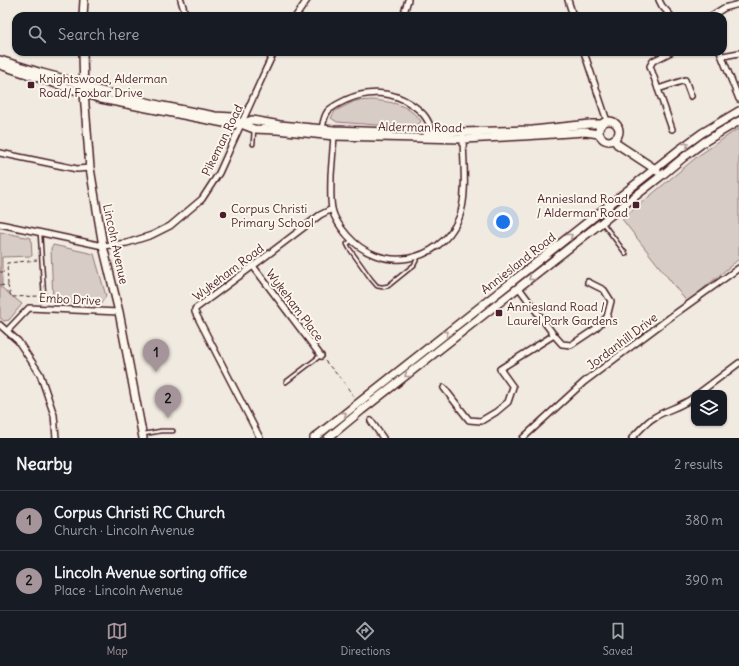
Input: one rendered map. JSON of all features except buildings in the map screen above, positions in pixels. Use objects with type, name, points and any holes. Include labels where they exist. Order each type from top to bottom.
[{"type":"street","points":[[83,12],[84,0]]},
{"type":"street","points":[[181,0],[185,12]]},
{"type":"street","points":[[299,12],[307,0]]},
{"type":"street","points":[[404,12],[408,0]]},
{"type":"street","points":[[568,0],[572,12]]},
{"type":"street","points":[[659,0],[667,12]]},
{"type":"street","points":[[718,12],[724,8],[739,4]]},
{"type":"street","points":[[727,54],[739,53]]},
{"type":"street","name":"Lincoln Avenue","points":[[83,56],[90,168],[103,246],[119,312],[142,436]]},
{"type":"street","name":"Pikeman Road","points":[[0,224],[103,246],[127,243],[152,235],[170,226],[202,199],[219,174],[272,56]]},
{"type":"street","points":[[585,56],[604,122]]},
{"type":"street","points":[[663,56],[652,61],[650,66],[672,128]]},
{"type":"street","points":[[722,56],[739,99]]},
{"type":"street","name":"Alderman Road","points":[[0,60],[62,78],[101,99],[229,124],[241,124],[252,120],[280,125],[322,129],[432,133],[463,136],[604,122]]},
{"type":"street","name":"Alderman Road","points":[[0,65],[84,89]]},
{"type":"street","points":[[658,89],[685,80],[691,96]]},
{"type":"street","name":"Alderman Road","points":[[322,129],[328,111],[340,103],[364,95],[389,94],[414,106],[423,114],[430,125],[432,133]]},
{"type":"street","name":"Anniesland Road","points":[[314,438],[655,169],[702,133],[739,111]]},
{"type":"street","name":"Anniesland Road","points":[[328,438],[704,142],[739,121]]},
{"type":"street","points":[[599,134],[599,127],[604,122],[614,122],[618,127],[618,134],[614,139]]},
{"type":"street","name":"Alderman Road","points":[[241,124],[254,129],[334,136],[523,136],[584,132],[599,134],[600,137],[605,140],[614,139],[617,144],[655,169],[661,176]]},
{"type":"street","points":[[334,136],[330,189],[332,209],[343,231],[358,246],[371,253],[382,258],[402,260],[418,257],[428,252],[446,238],[459,217],[464,195],[463,136]]},
{"type":"street","points":[[0,153],[77,169],[90,168]]},
{"type":"street","name":"Wykeham Road","points":[[260,438],[194,312],[195,309],[320,215],[332,209]]},
{"type":"street","name":"Wykeham Place","points":[[253,266],[321,356]]},
{"type":"street","name":"Jordanhill Drive","points":[[524,438],[584,382],[739,268]]},
{"type":"street","points":[[519,288],[562,344],[571,345],[595,329],[607,317],[611,301],[604,290],[588,282]]},
{"type":"street","name":"Embo Drive","points":[[7,331],[29,308],[119,312]]},
{"type":"street","points":[[465,319],[471,325]]},
{"type":"street","points":[[0,325],[18,341],[40,374],[54,415],[56,438]]},
{"type":"street","points":[[444,388],[469,420],[480,421],[496,412],[508,402],[513,387],[500,370],[554,335]]},
{"type":"street","points":[[703,390],[739,363]]},
{"type":"street","points":[[632,438],[654,417],[676,408],[691,399]]},
{"type":"street","points":[[371,420],[383,438]]},
{"type":"lane","points":[[253,144],[254,129]]},
{"type":"lane","points":[[602,222],[626,254]]},
{"type":"lane","points":[[40,232],[44,296]]},
{"type":"lane","points":[[351,240],[347,244],[348,248],[377,286],[388,286],[414,265],[418,257]]},
{"type":"lane","points":[[286,382],[321,356]]},
{"type":"lane","points":[[142,436],[160,431],[173,431]]},
{"type":"path","points":[[42,260],[7,263],[7,272],[8,286],[12,297],[44,296]]},
{"type":"path","points":[[0,272],[7,272]]},
{"type":"path","points":[[0,285],[8,286]]},
{"type":"path","points":[[321,356],[358,403]]},
{"type":"shaded area","points":[[372,100],[393,103],[405,107],[416,115],[421,121],[418,125],[376,125],[337,122],[331,118],[335,111],[355,101]]},
{"type":"shaded area","points":[[739,128],[739,259],[687,302],[622,219],[698,156]]},
{"type":"shaded area","points":[[0,232],[31,238],[32,256],[2,257],[2,288],[22,304],[9,320],[4,321],[0,318]]},
{"type":"shaded area","points":[[53,245],[94,254],[106,296],[100,305],[53,302],[51,248]]},
{"type":"place","name":"Knightswood, Alderman Road/ Foxbar Drive","points":[[31,85]]},
{"type":"place","name":"Anniesland Road / Alderman Road","points":[[636,205]]},
{"type":"place","name":"Corpus Christi Primary School","points":[[223,215]]},
{"type":"place","name":"Anniesland Road / Laurel Park Gardens","points":[[499,313]]},
{"type":"place","name":"Corpus Christi RC Church","points":[[156,372]]},
{"type":"place","name":"Lincoln Avenue sorting office","points":[[168,418]]}]
